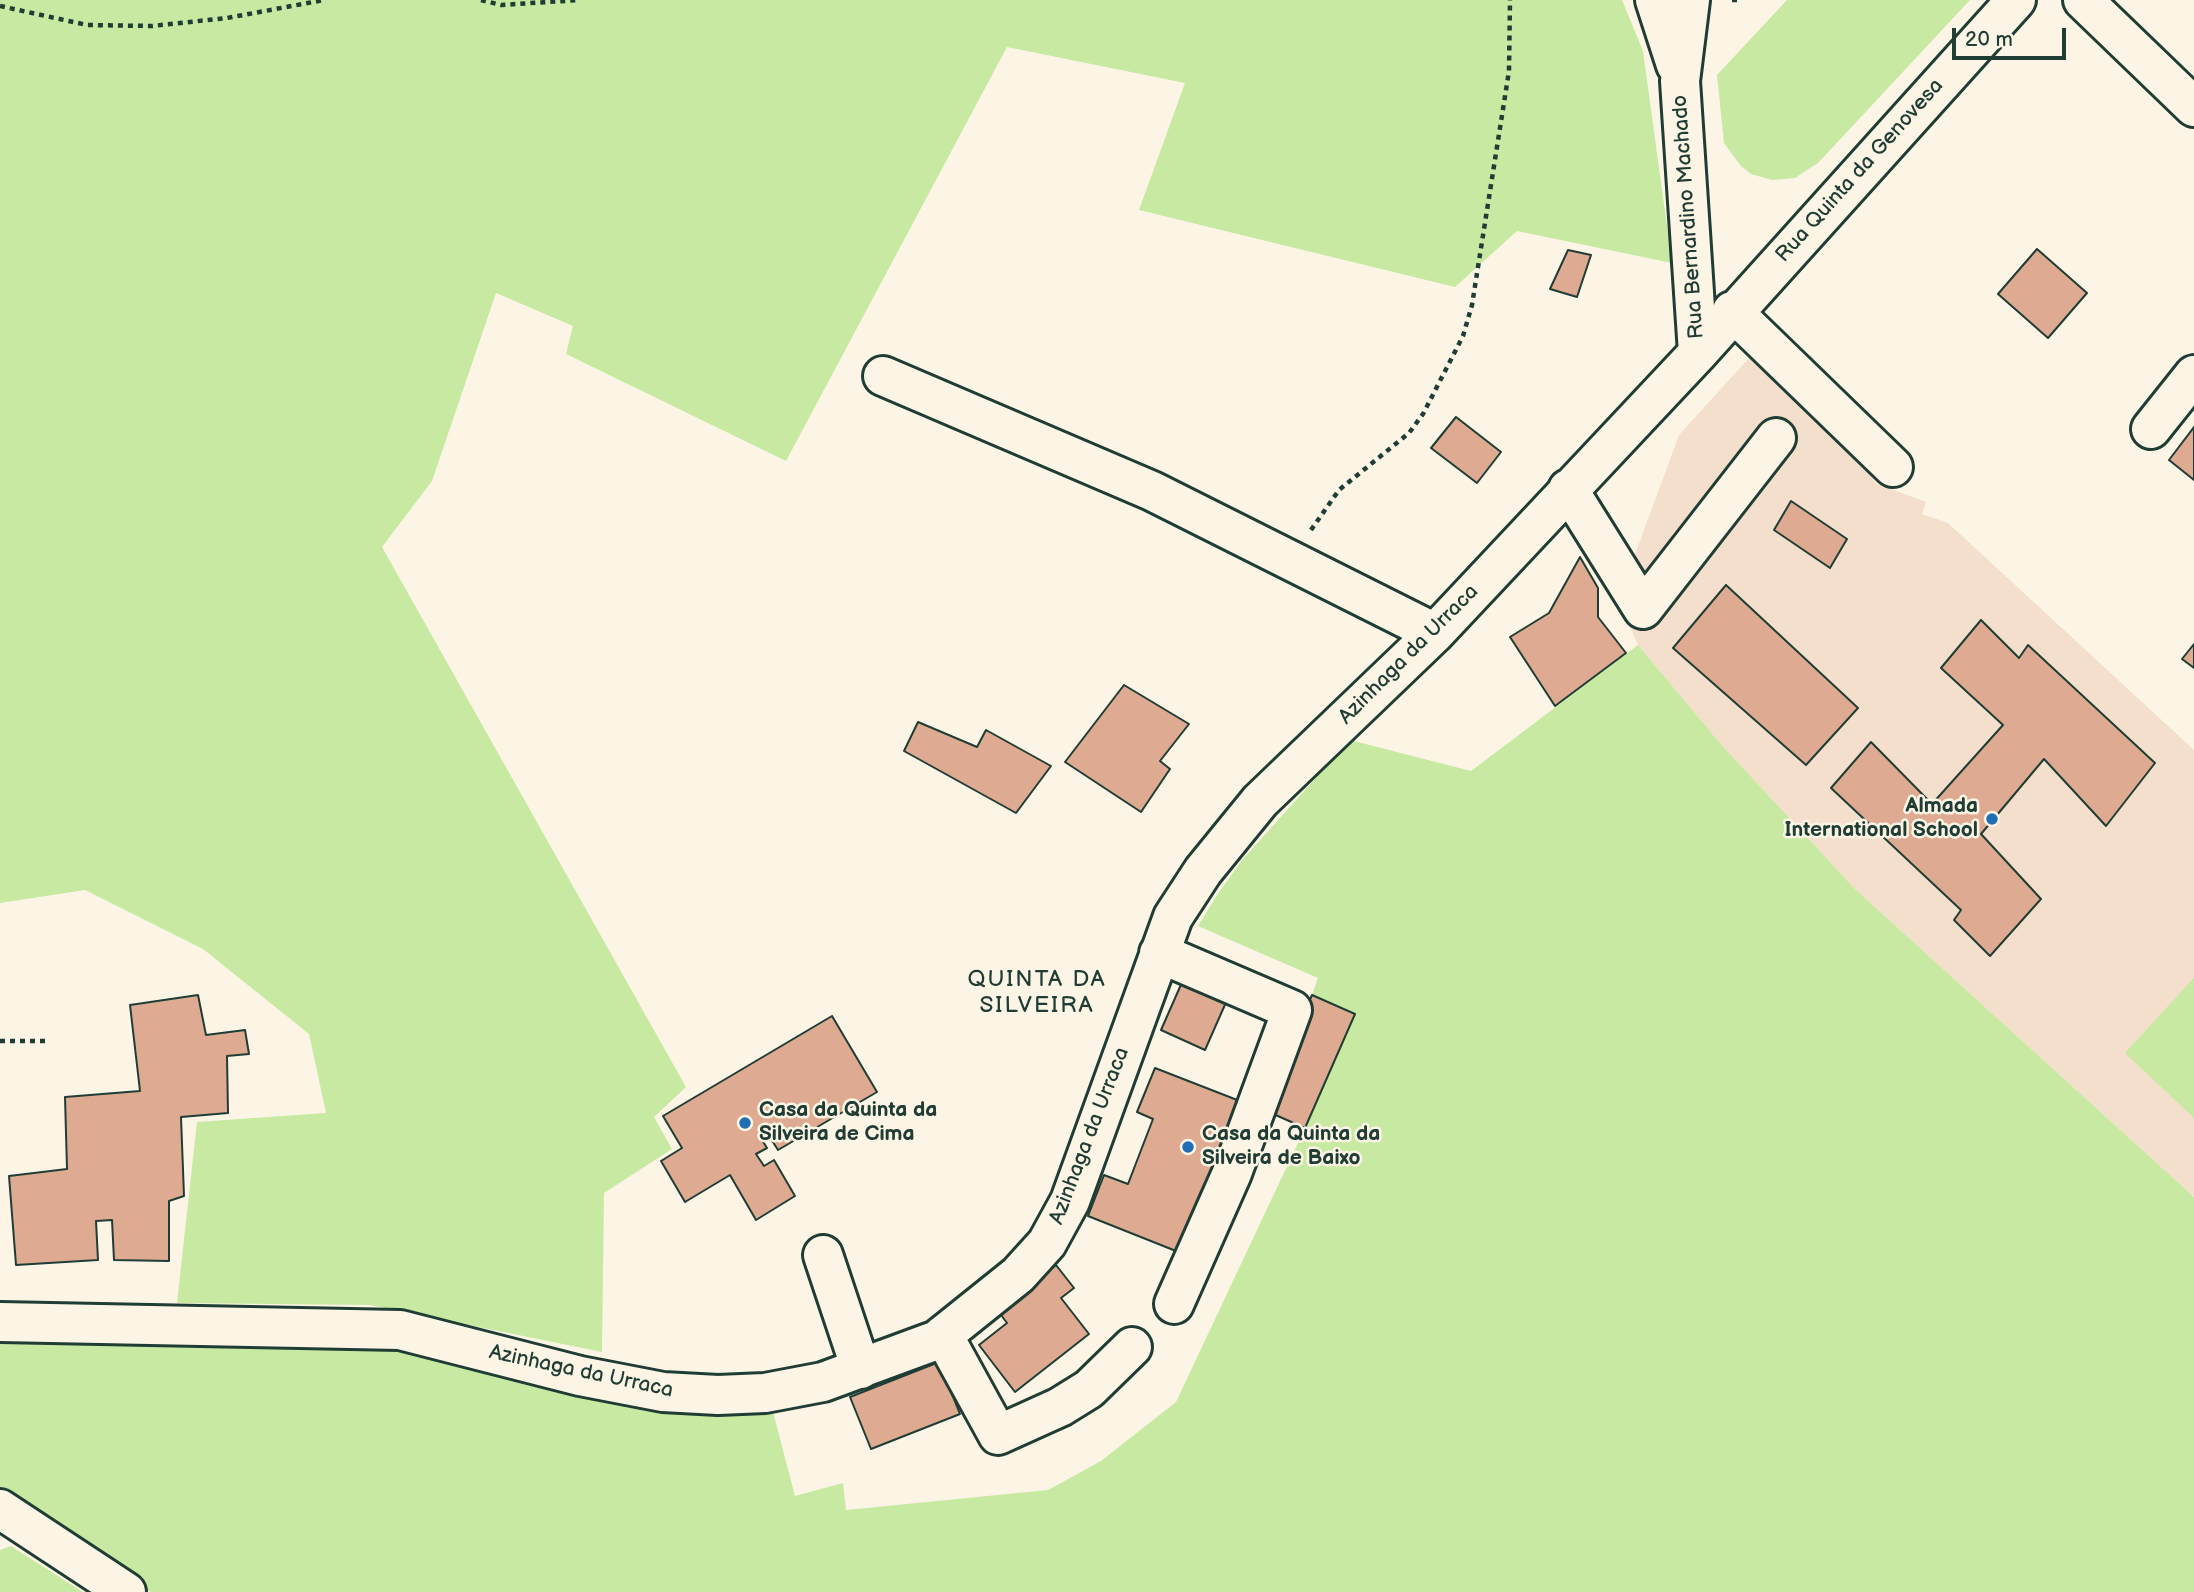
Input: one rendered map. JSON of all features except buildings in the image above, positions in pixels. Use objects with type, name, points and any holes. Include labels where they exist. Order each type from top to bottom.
[{"type":"street","name":"Rua Bernardino Machado","points":[[1655,0],[1680,81]]},
{"type":"street","name":"Rua Bernardino Machado","points":[[1690,0],[1680,81],[1698,353]]},
{"type":"street","name":"Rua Quinta da Genovesa","points":[[1698,353],[1732,311],[2016,0]]},
{"type":"street","points":[[2083,0],[2194,107]]},
{"type":"street","points":[[1732,311],[1893,467]]},
{"type":"street","name":"Azinhaga da Urraca","points":[[0,1322],[400,1330],[580,1376],[663,1392],[765,1393],[823,1382],[943,1335],[1018,1275],[1047,1243],[1070,1201],[1159,953],[1180,905],[1259,802],[1435,633],[1698,353]]},
{"type":"street","points":[[2151,429],[2194,375]]},
{"type":"street","points":[[883,376],[1140,486],[1435,633]]},
{"type":"street","points":[[1569,489],[1643,609],[1776,438]]},
{"type":"street","points":[[1159,953],[1292,1010],[1232,1173],[1174,1304]]},
{"type":"street","points":[[823,1255],[861,1369]]},
{"type":"street","points":[[943,1335],[998,1435],[1060,1407],[1089,1389],[1132,1348]]},
{"type":"street","points":[[0,1509],[126,1592]]},
{"type":"path","points":[[0,6],[86,25],[152,26],[227,18],[324,0]]},
{"type":"path","points":[[481,0],[501,5],[579,0]]},
{"type":"path","points":[[1295,561],[1319,515],[1339,490],[1409,433],[1423,414],[1463,336],[1472,305],[1509,71],[1510,0]]},
{"type":"path","points":[[1732,0],[1740,0]]},
{"type":"path","points":[[0,1041],[46,1041]]},
{"type":"shaded area","name":"Almada International School","points":[[1749,358],[1864,462],[1875,483],[1926,502],[1922,514],[1948,523],[2194,750],[2194,1197],[1855,889],[1719,742],[1638,645],[1621,608],[1630,568],[1679,435]]},
{"type":"green space","points":[[0,0],[1622,0],[1643,51],[1672,263],[1517,231],[1455,287],[1139,210],[1185,83],[1007,47],[786,461],[566,354],[573,326],[496,293],[432,481],[382,547],[686,1087],[654,1117],[672,1149],[604,1193],[602,1352],[370,1305],[177,1303],[197,1122],[326,1113],[309,1034],[203,949],[85,890],[0,903]]},
{"type":"green space","points":[[1787,0],[1970,0],[1818,163],[1795,178],[1772,180],[1751,174],[1741,166],[1724,143],[1717,75]]},
{"type":"green space","points":[[1638,645],[1719,742],[1855,889],[2194,1197],[2194,1592],[151,1592],[0,1495],[0,1332],[351,1343],[402,1350],[659,1408],[704,1414],[772,1408],[795,1496],[843,1483],[846,1510],[1048,1490],[1101,1461],[1176,1402],[1305,1128],[1354,1014],[1312,995],[1318,978],[1198,926],[1217,895],[1243,859],[1350,740],[1471,771]]},
{"type":"green space","points":[[2194,978],[2194,1118],[2125,1053]]},
{"type":"green space","points":[[11,1546],[83,1592],[0,1592],[0,1550]]},
{"type":"place","name":"Almada International School","points":[[1992,819]]},
{"type":"place","name":"Casa da Quinta da Silveira de Cima","points":[[745,1123]]},
{"type":"place","name":"Casa da Quinta da Silveira de Baixo","points":[[1188,1147]]},
{"type":"district","name":"QUINTA DA SILVEIRA","points":[[1037,993]]}]
